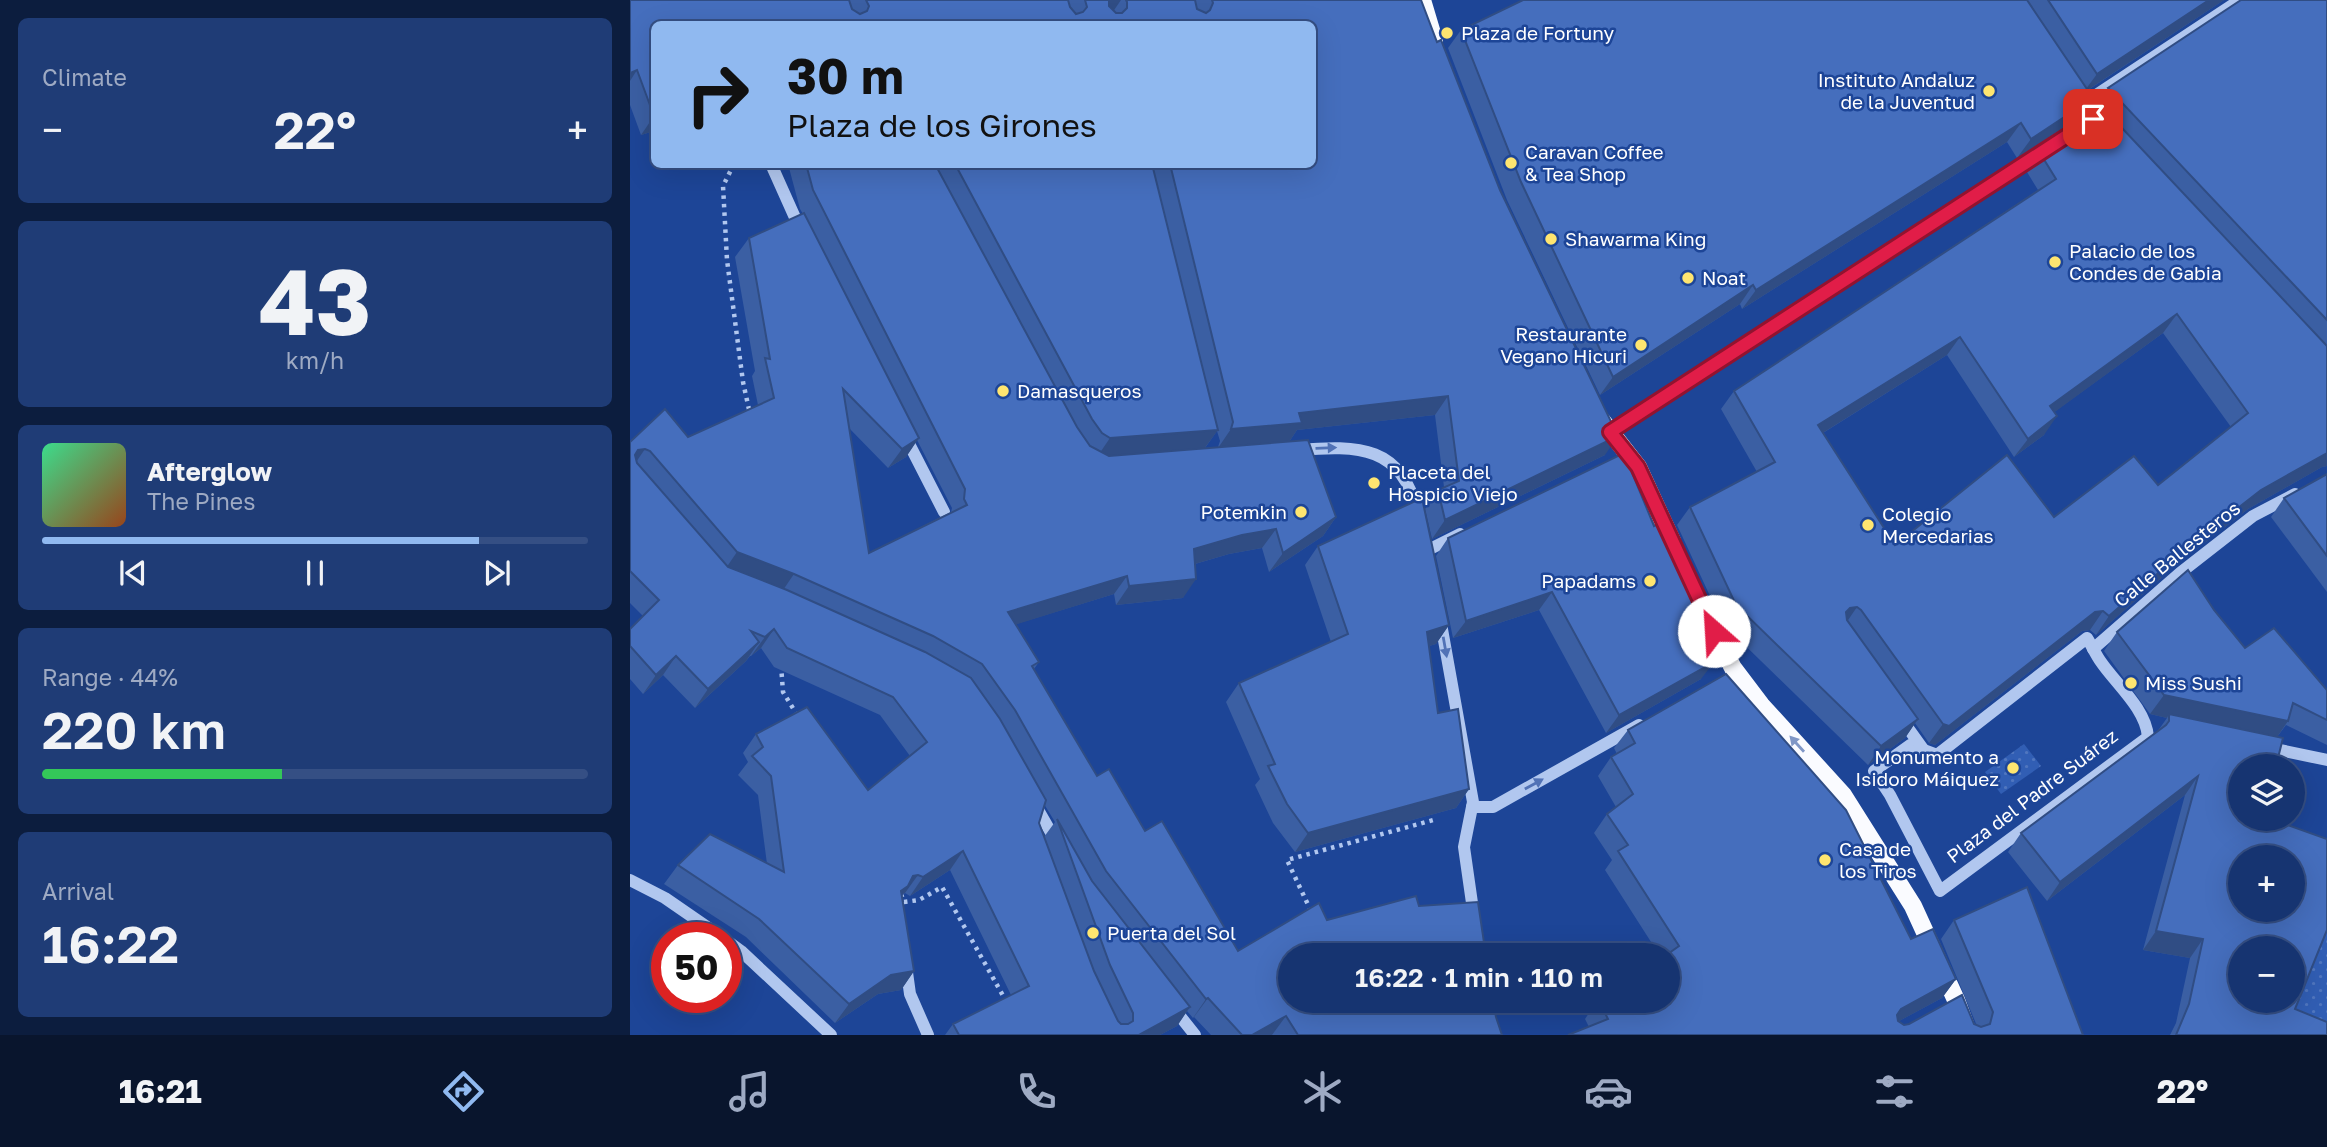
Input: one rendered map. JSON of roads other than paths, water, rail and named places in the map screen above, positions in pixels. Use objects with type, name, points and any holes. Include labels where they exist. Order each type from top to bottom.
[{"type":"main road","points":[[1427,2],[1438,54]]},
{"type":"main road","points":[[1593,407],[1638,467],[1676,552]]},
{"type":"main road","points":[[1693,588],[1730,671],[1843,795],[1913,906],[1952,1002],[1969,1035]]},
{"type":"street","points":[[2081,105],[2240,0]]},
{"type":"street","points":[[2067,84],[2081,105],[2088,123],[2112,139]]},
{"type":"street","points":[[1610,432],[2066,137]]},
{"type":"street","points":[[773,168],[806,240]]},
{"type":"street","points":[[900,425],[944,512]]},
{"type":"street","points":[[1285,451],[1354,449],[1379,456],[1400,470],[1411,487],[1424,545],[1476,527]]},
{"type":"street","name":"Calle Ballesteros","points":[[2093,649],[2180,573],[2253,516],[2307,487]]},
{"type":"street","points":[[1437,603],[1472,807],[1464,847],[1476,928]]},
{"type":"street","name":"Plaza del Padre Suárez","points":[[2087,638],[2093,649],[2151,723],[2148,737],[1940,891],[1890,795],[1874,771],[1910,745],[1937,755],[2087,638]]},
{"type":"street","points":[[1893,707],[1923,749]]},
{"type":"street","points":[[1472,807],[1493,807],[1647,720]]},
{"type":"street","points":[[2249,744],[2327,760]]},
{"type":"street","points":[[1028,794],[1040,823],[1061,851]]},
{"type":"street","points":[[630,880],[665,898],[700,922]]},
{"type":"street","points":[[742,952],[831,1035]]},
{"type":"street","points":[[905,956],[910,994],[928,1035]]},
{"type":"street","points":[[1161,992],[1195,1035]]},
{"type":"place","name":"Plaza de Fortuny","points":[[1447,33]]},
{"type":"place","name":"Instituto Andaluz de la Juventud","points":[[1989,91]]},
{"type":"place","name":"Caravan Coffee & Tea Shop","points":[[1511,163]]},
{"type":"place","name":"Shawarma King","points":[[1551,239]]},
{"type":"place","name":"Palacio de los Condes de Gabia","points":[[2055,262]]},
{"type":"place","name":"Noat","points":[[1688,278]]},
{"type":"place","name":"Restaurante Vegano Hicuri","points":[[1641,345]]},
{"type":"place","name":"Damasqueros","points":[[1003,391]]},
{"type":"place","name":"Placeta del Hospicio Viejo","points":[[1374,483]]},
{"type":"place","name":"Potemkin","points":[[1301,512]]},
{"type":"place","name":"Colegio Mercedarias","points":[[1868,525]]},
{"type":"place","name":"Papadams","points":[[1650,581]]},
{"type":"place","name":"Miss Sushi","points":[[2131,683]]},
{"type":"place","name":"Monumento a Isidoro Máiquez","points":[[2013,768]]},
{"type":"place","name":"Casa de los Tiros","points":[[1825,860]]},
{"type":"place","name":"Puerta del Sol","points":[[1093,933]]}]
